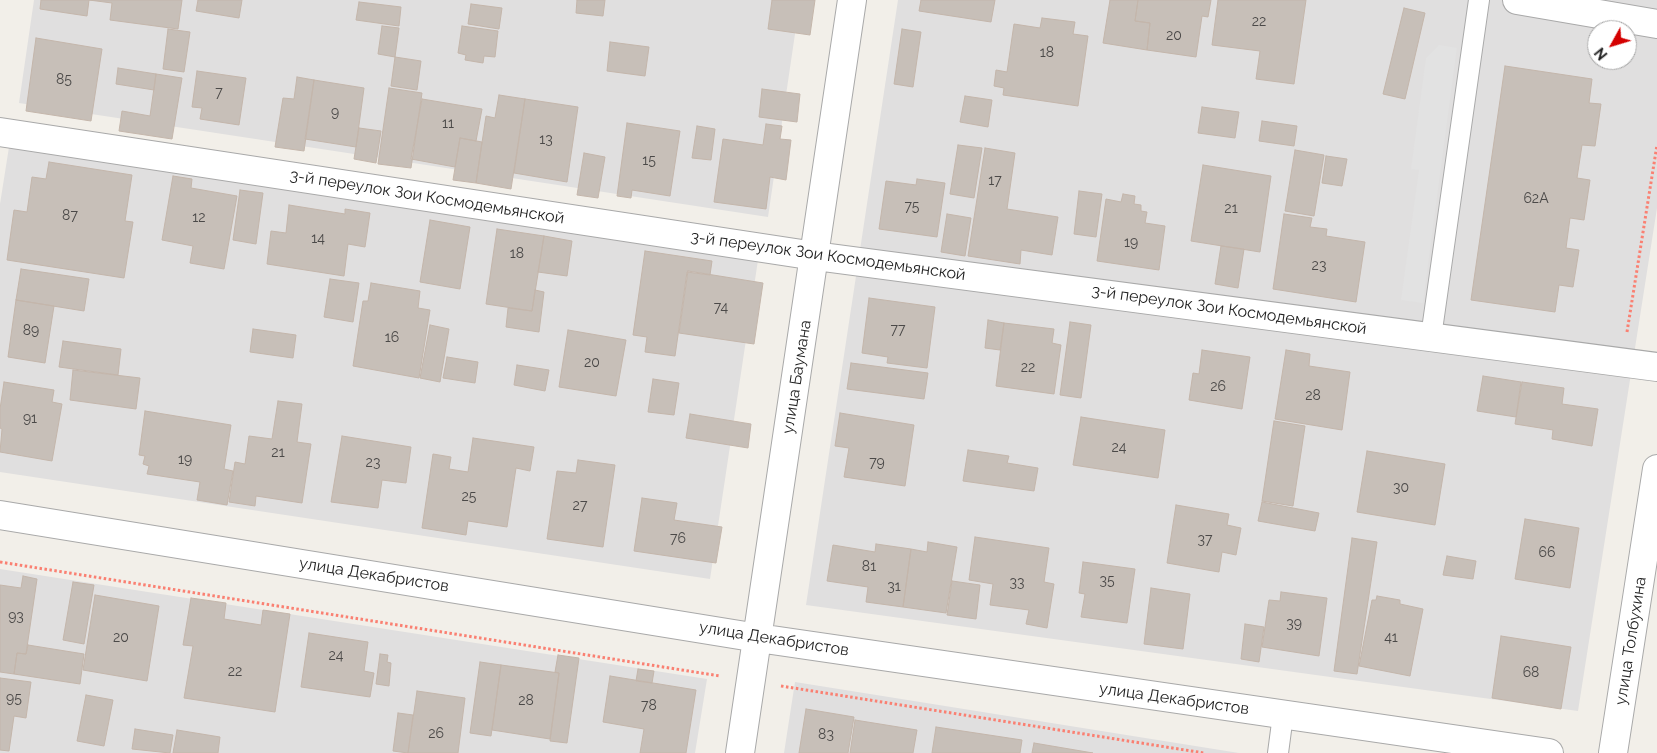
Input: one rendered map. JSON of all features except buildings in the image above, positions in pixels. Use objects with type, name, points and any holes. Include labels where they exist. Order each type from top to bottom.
[{"type":"street","name":"улица Баумана","points":[[740,753],[852,0]]},
{"type":"street","points":[[1517,0],[1657,24]]},
{"type":"street","name":"3-й переулок Зои Космодемьянской","points":[[0,132],[815,256],[1657,367]]},
{"type":"street","name":"улица Толбухина","points":[[1614,753],[1657,469]]},
{"type":"street","name":"улица Декабристов","points":[[0,515],[758,638],[1283,714],[1495,749],[1549,753]]},
{"type":"lane","points":[[1430,337],[1479,0]]},
{"type":"lane","points":[[1278,753],[1283,714]]},
{"type":"path","points":[[1622,362],[1657,145]]},
{"type":"path","points":[[0,562],[1204,753]]},
{"type":"shaded area","points":[[34,0],[800,0],[768,217],[19,103]]},
{"type":"shaded area","points":[[898,0],[1657,0],[1657,208],[1578,711],[806,605]]},
{"type":"shaded area","points":[[1439,45],[1457,48],[1423,303],[1401,300],[1419,170],[1411,169],[1426,58]]},
{"type":"shaded area","points":[[9,147],[758,260],[710,579],[0,472],[0,204]]},
{"type":"shaded area","points":[[0,569],[707,679],[695,753],[0,753]]},
{"type":"shaded area","points":[[795,682],[1239,753],[784,753]]}]
